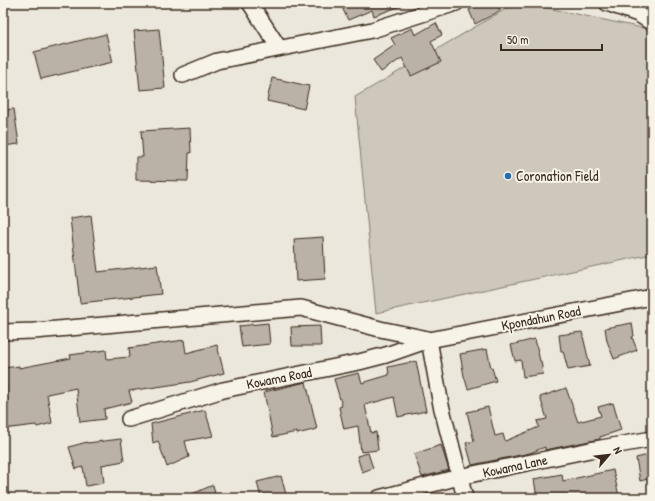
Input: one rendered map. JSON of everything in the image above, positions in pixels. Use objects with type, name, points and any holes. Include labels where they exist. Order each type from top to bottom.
[{"type":"street","points":[[250,3],[279,48]]},
{"type":"street","points":[[183,75],[217,60],[372,30],[456,3]]},
{"type":"street","points":[[606,3],[638,14],[652,23]]},
{"type":"street","name":"Kpondahun Road","points":[[429,340],[652,297]]},
{"type":"street","points":[[3,332],[34,331],[301,308],[380,329],[429,340],[441,405],[465,498]]},
{"type":"street","name":"Kowama Road","points":[[129,419],[223,390],[359,362],[386,355],[429,340]]},
{"type":"street","name":"Kowama Lane","points":[[379,498],[459,477],[590,450],[652,440]]},
{"type":"shaded area","name":"Coronation Field","points":[[516,3],[524,3],[652,30],[652,254],[376,313],[355,97]]},
{"type":"building","points":[[340,3],[406,4],[374,16],[372,10],[348,20]]},
{"type":"building","points":[[483,3],[496,3],[500,11],[475,24],[469,10]]},
{"type":"building","points":[[436,23],[442,35],[431,41],[441,62],[411,76],[402,58],[381,72],[373,60],[395,45],[391,38],[412,28],[415,35]]},
{"type":"building","points":[[159,29],[165,88],[140,90],[134,31]]},
{"type":"building","points":[[106,34],[113,62],[41,79],[34,52]]},
{"type":"building","points":[[272,78],[309,86],[304,109],[267,101]]},
{"type":"building","points":[[14,109],[19,144],[3,146],[3,110]]},
{"type":"building","points":[[190,128],[191,153],[189,153],[188,181],[136,180],[136,157],[143,157],[141,131]]},
{"type":"building","points":[[91,215],[98,272],[157,265],[161,294],[80,303],[70,218]]},
{"type":"building","points":[[323,237],[325,279],[296,281],[294,239]]},
{"type":"building","points":[[268,323],[270,344],[242,347],[239,326]]},
{"type":"building","points":[[632,323],[634,336],[632,337],[637,350],[614,359],[607,341],[605,328]]},
{"type":"building","points":[[320,326],[321,346],[292,346],[291,327]]},
{"type":"building","points":[[582,332],[590,366],[568,370],[563,351],[561,351],[559,335]]},
{"type":"building","points":[[535,339],[543,374],[523,377],[521,360],[515,361],[511,345]]},
{"type":"building","points":[[184,340],[186,353],[217,345],[224,373],[190,382],[129,391],[132,402],[104,409],[105,419],[80,422],[76,388],[47,394],[52,423],[37,427],[36,425],[3,429],[3,405],[8,404],[4,368],[19,366],[19,368],[71,358],[70,355],[106,350],[107,359],[130,357],[129,348]]},
{"type":"building","points":[[487,349],[491,368],[496,381],[468,389],[460,354]]},
{"type":"building","points":[[416,361],[426,411],[398,417],[394,397],[365,405],[371,433],[376,432],[378,450],[361,452],[358,426],[344,429],[339,407],[342,406],[334,379],[359,373],[362,383],[389,375],[388,367]]},
{"type":"building","points":[[306,382],[317,429],[297,434],[297,432],[273,437],[264,392]]},
{"type":"building","points":[[566,388],[578,422],[601,416],[598,407],[613,403],[621,430],[600,437],[600,439],[545,450],[545,447],[530,453],[472,465],[466,443],[474,441],[467,412],[488,407],[495,436],[503,434],[505,441],[539,427],[537,421],[547,419],[540,397]]},
{"type":"building","points":[[205,410],[213,436],[185,441],[189,457],[167,467],[158,441],[153,443],[151,424]]},
{"type":"building","points":[[121,439],[124,461],[102,465],[104,483],[86,486],[83,467],[76,469],[69,447],[87,442]]},
{"type":"building","points":[[441,445],[449,470],[422,477],[414,454]]},
{"type":"building","points":[[368,453],[373,468],[362,472],[357,456]]},
{"type":"building","points":[[652,454],[652,478],[640,481],[636,458]]},
{"type":"building","points":[[613,470],[619,496],[610,498],[537,498],[534,479],[562,474],[563,481]]},
{"type":"building","points":[[281,476],[287,498],[261,498],[257,482]]},
{"type":"building","points":[[213,485],[216,498],[183,498]]},
{"type":"place","name":"Coronation Field","points":[[508,176]]}]
